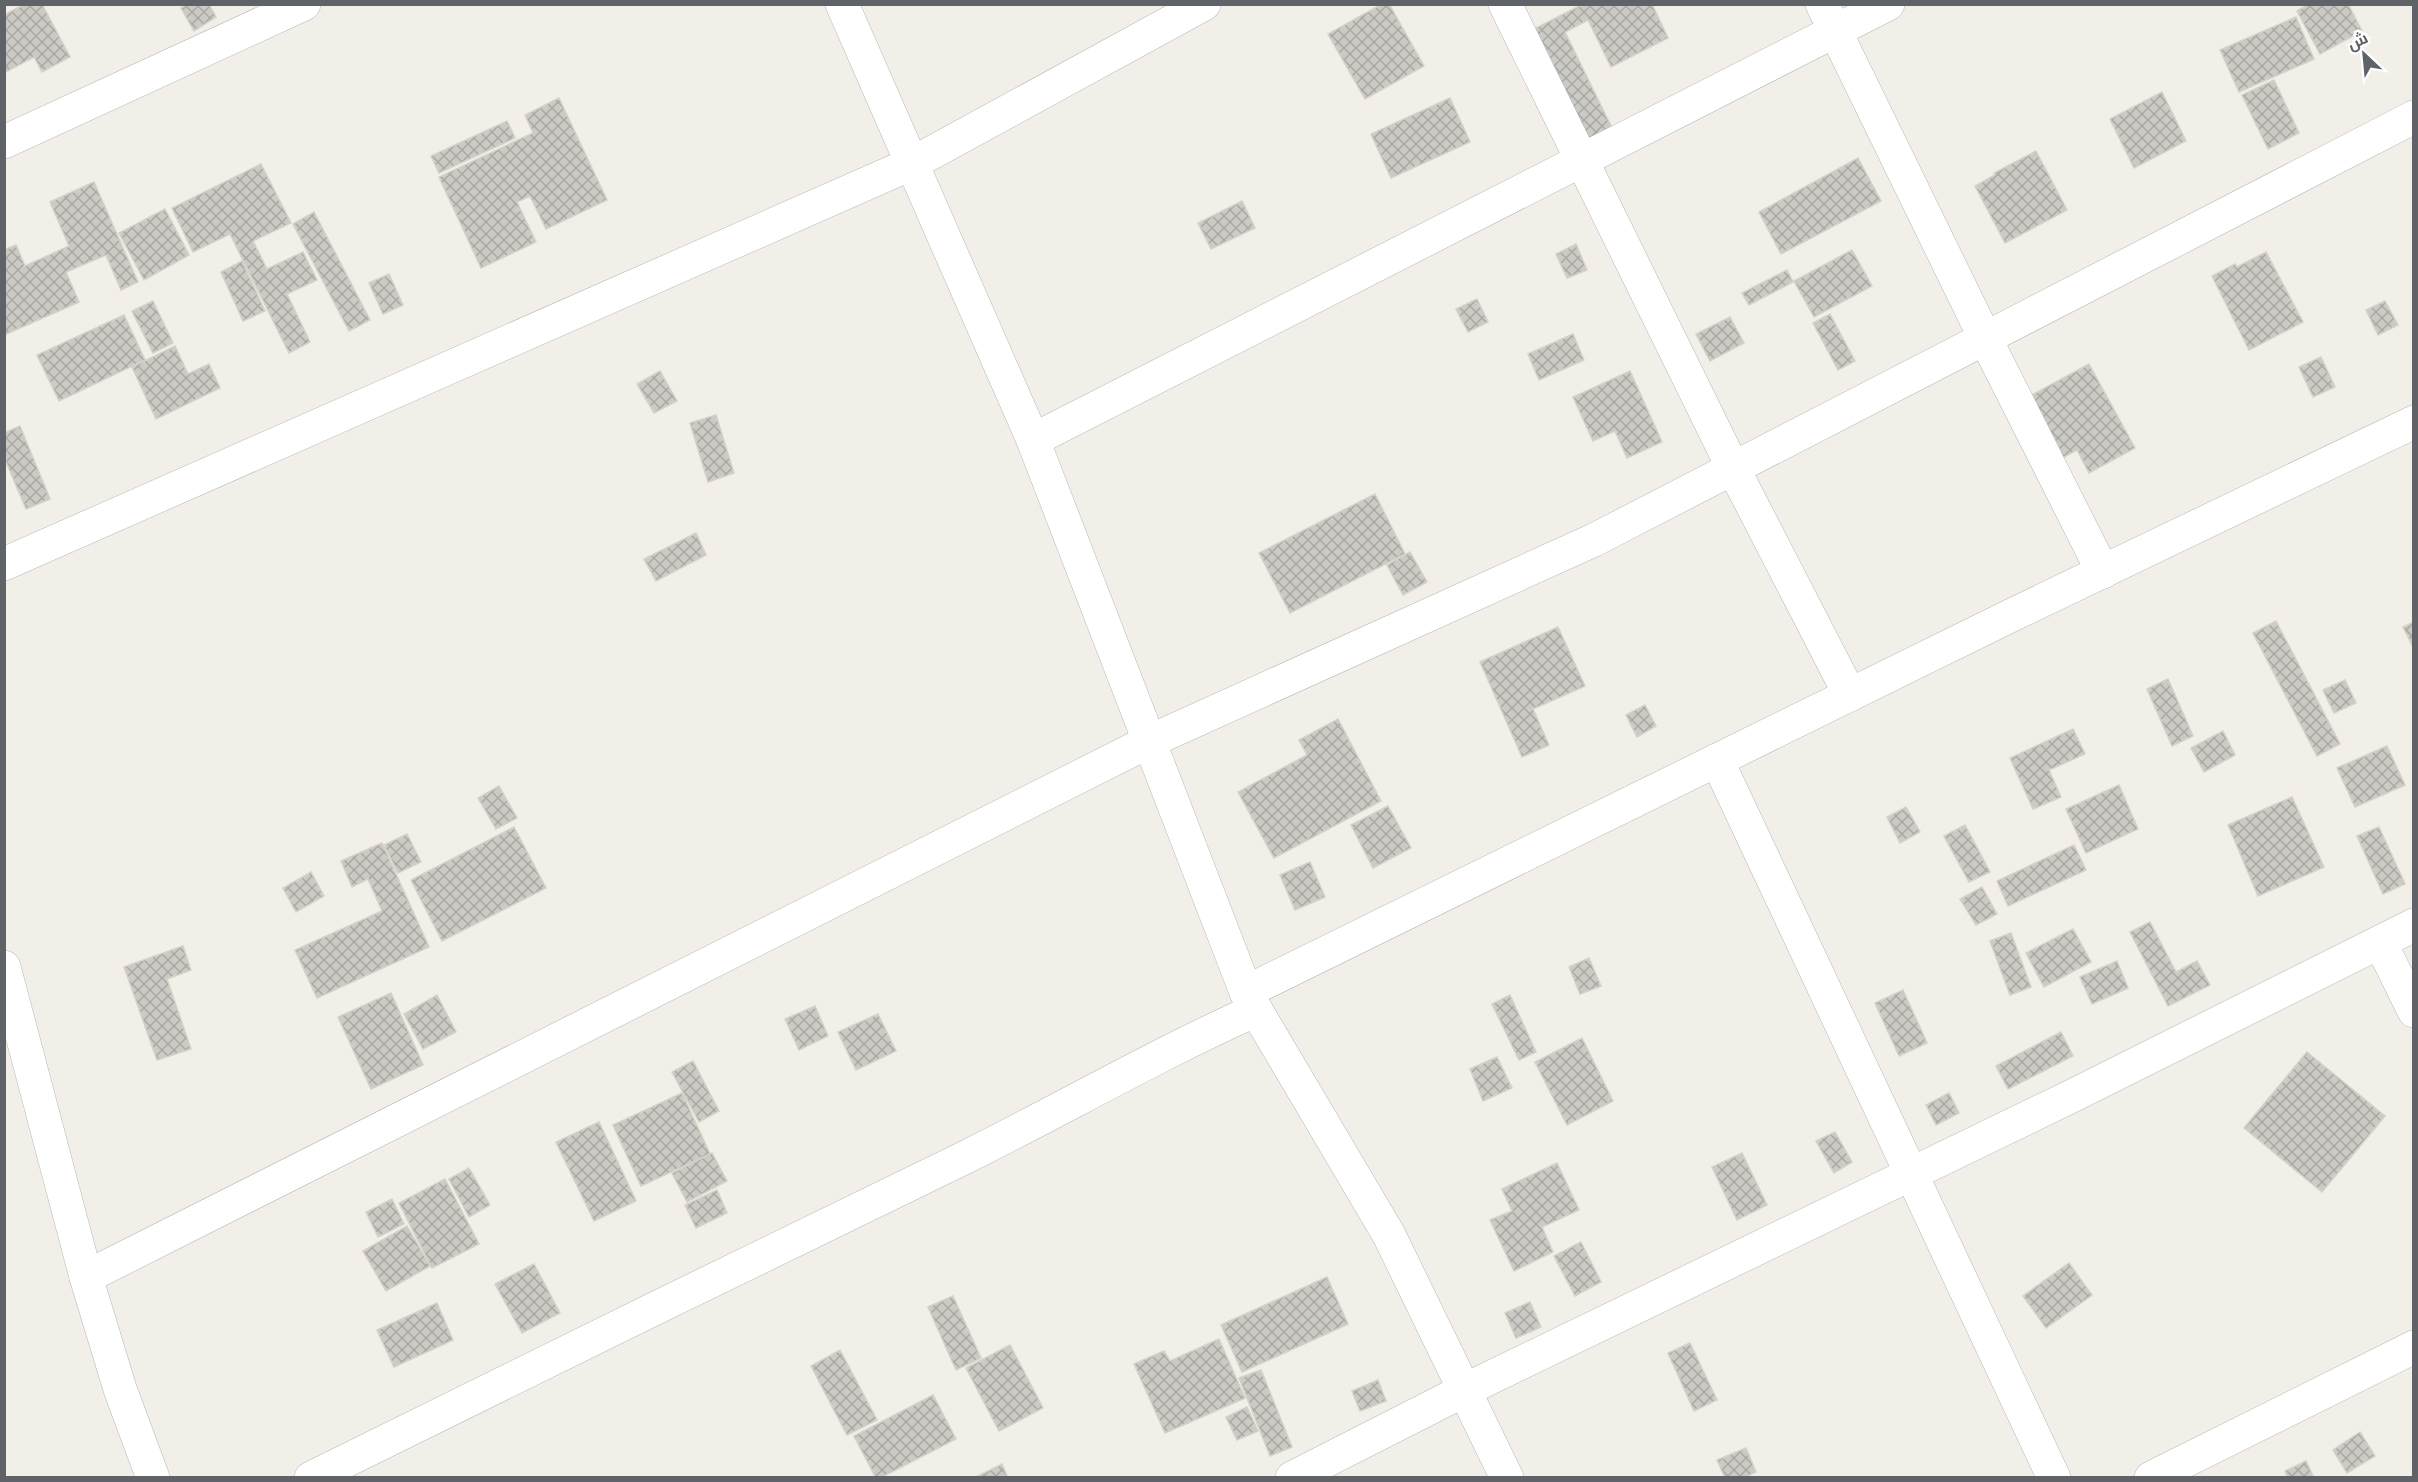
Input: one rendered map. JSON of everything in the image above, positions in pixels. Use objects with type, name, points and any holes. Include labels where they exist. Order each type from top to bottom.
[{"type":"street","points":[[842,4],[1033,440],[1148,742],[1251,1001],[1389,1235],[1507,1478]]},
{"type":"street","points":[[4,564],[913,164],[1204,4]]},
{"type":"street","points":[[1505,4],[1733,468],[1850,695]]},
{"type":"street","points":[[1033,440],[1581,161],[1828,18],[1888,4]]},
{"type":"street","points":[[4,142],[291,7]]},
{"type":"street","points":[[1828,18],[2103,572]]},
{"type":"street","points":[[86,1277],[1148,742],[1594,540],[2414,117]]},
{"type":"street","points":[[311,1478],[1039,1120],[1180,1047],[1251,1001],[1717,760],[2414,422]]},
{"type":"street","points":[[1717,760],[1913,1173],[2054,1478]]},
{"type":"street","points":[[1292,1478],[1466,1390],[1913,1173],[2414,925]]},
{"type":"street","points":[[2380,942],[2414,1011]]},
{"type":"street","points":[[4,967],[86,1277],[120,1389],[153,1478]]},
{"type":"street","points":[[2151,1478],[2414,1347]]},
{"type":"building","points":[[25,4],[42,4],[70,57],[42,72],[34,57],[4,73],[4,15]]},
{"type":"building","points":[[188,4],[209,4],[216,17],[194,31],[181,8]]},
{"type":"building","points":[[1382,4],[1389,4],[1424,66],[1365,99],[1328,34]]},
{"type":"building","points":[[1583,4],[1652,4],[1668,38],[1611,67],[1588,20],[1565,32],[1612,128],[1589,139],[1534,29]]},
{"type":"building","points":[[2309,4],[2348,4],[2362,31],[2320,54],[2297,11]]},
{"type":"building","points":[[2296,17],[2314,59],[2239,92],[2220,50]]},
{"type":"building","points":[[2274,80],[2299,133],[2268,149],[2242,95]]},
{"type":"building","points":[[2162,92],[2186,141],[2134,168],[2110,119]]},
{"type":"building","points":[[559,98],[607,200],[546,229],[530,196],[517,202],[536,242],[481,268],[439,177],[533,133],[525,115]]},
{"type":"building","points":[[1450,98],[1470,142],[1391,178],[1371,134]]},
{"type":"building","points":[[507,121],[515,138],[439,173],[431,156]]},
{"type":"building","points":[[2036,151],[2067,210],[2005,243],[1975,186],[1995,175],[1994,173]]},
{"type":"building","points":[[1858,158],[1881,201],[1781,254],[1759,212]]},
{"type":"building","points":[[261,164],[291,223],[253,241],[267,269],[303,252],[317,280],[287,294],[310,342],[289,353],[230,234],[193,252],[172,208]]},
{"type":"building","points":[[94,182],[138,282],[121,290],[106,255],[66,272],[79,302],[4,335],[4,250],[16,245],[25,266],[69,246],[50,202]]},
{"type":"building","points":[[1242,201],[1255,228],[1211,249],[1198,223]]},
{"type":"building","points":[[165,209],[189,255],[144,280],[119,233]]},
{"type":"building","points":[[314,212],[370,320],[349,331],[293,224]]},
{"type":"building","points":[[1576,244],[1587,270],[1567,278],[1556,254]]},
{"type":"building","points":[[1852,250],[1872,286],[1814,317],[1794,281]]},
{"type":"building","points":[[2266,252],[2303,322],[2249,350],[2212,276],[2235,264],[2237,267]]},
{"type":"building","points":[[242,261],[265,311],[243,321],[221,272]]},
{"type":"building","points":[[1787,270],[1793,282],[1749,305],[1742,293]]},
{"type":"building","points":[[389,274],[403,305],[383,314],[369,283]]},
{"type":"building","points":[[1477,299],[1488,322],[1468,332],[1456,309]]},
{"type":"building","points":[[153,301],[173,343],[153,353],[132,311]]},
{"type":"building","points":[[2385,301],[2398,325],[2378,335],[2366,310]]},
{"type":"building","points":[[1830,314],[1855,361],[1838,370],[1813,323]]},
{"type":"building","points":[[124,315],[145,360],[59,401],[37,355]]},
{"type":"building","points":[[1730,317],[1744,343],[1710,361],[1696,334]]},
{"type":"building","points":[[1573,334],[1584,360],[1539,380],[1528,354]]},
{"type":"building","points":[[175,346],[188,374],[209,364],[220,388],[156,419],[132,367]]},
{"type":"building","points":[[2321,357],[2335,387],[2313,397],[2299,367]]},
{"type":"building","points":[[2089,364],[2135,448],[2089,473],[2077,450],[2042,469],[2008,408]]},
{"type":"building","points":[[660,371],[677,401],[654,413],[637,384]]},
{"type":"building","points":[[1630,371],[1662,442],[1627,458],[1615,431],[1593,441],[1573,397]]},
{"type":"building","points":[[716,415],[734,473],[708,482],[690,423]]},
{"type":"building","points":[[20,426],[50,499],[26,509],[4,457],[4,433]]},
{"type":"building","points":[[1375,494],[1405,554],[1290,613],[1259,553]]},
{"type":"building","points":[[696,533],[706,555],[656,581],[644,559]]},
{"type":"building","points":[[1410,552],[1427,582],[1403,595],[1387,565]]},
{"type":"building","points":[[2276,621],[2340,744],[2317,756],[2253,633]]},
{"type":"building","points":[[2414,622],[2414,649],[2403,627]]},
{"type":"building","points":[[1558,627],[1585,686],[1533,709],[1549,745],[1522,757],[1480,662]]},
{"type":"building","points":[[2168,679],[2193,736],[2172,746],[2147,689]]},
{"type":"building","points":[[2345,680],[2356,703],[2334,713],[2323,690]]},
{"type":"building","points":[[1645,705],[1656,726],[1637,737],[1626,715]]},
{"type":"building","points":[[1338,719],[1381,801],[1274,858],[1238,792],[1307,755],[1299,740]]},
{"type":"building","points":[[2073,729],[2085,754],[2049,770],[2061,797],[2033,809],[2010,758]]},
{"type":"building","points":[[2223,731],[2235,755],[2204,772],[2191,748]]},
{"type":"building","points":[[2387,746],[2405,785],[2355,807],[2337,768]]},
{"type":"building","points":[[2119,785],[2138,829],[2086,853],[2066,809]]},
{"type":"building","points":[[499,786],[517,818],[496,829],[478,798]]},
{"type":"building","points":[[2292,797],[2324,867],[2258,896],[2228,825]]},
{"type":"building","points":[[1388,806],[1411,848],[1373,868],[1351,825]]},
{"type":"building","points":[[1906,807],[1920,832],[1900,843],[1887,817]]},
{"type":"building","points":[[1965,825],[1990,872],[1969,882],[1944,836]]},
{"type":"building","points":[[514,827],[546,888],[442,941],[411,880]]},
{"type":"building","points":[[2379,827],[2405,884],[2383,894],[2357,836]]},
{"type":"building","points":[[407,834],[421,862],[398,873],[384,845]]},
{"type":"building","points":[[382,843],[429,947],[317,998],[295,950],[382,911],[368,879],[352,887],[341,861]]},
{"type":"building","points":[[2074,845],[2086,870],[2008,906],[1997,881]]},
{"type":"building","points":[[1310,862],[1325,897],[1295,910],[1280,875]]},
{"type":"building","points":[[311,872],[324,896],[296,912],[283,888]]},
{"type":"building","points":[[1982,887],[1997,914],[1976,925],[1960,899]]},
{"type":"building","points":[[2150,922],[2176,972],[2197,961],[2210,985],[2168,1006],[2130,932]]},
{"type":"building","points":[[2073,929],[2091,962],[2044,987],[2026,953]]},
{"type":"building","points":[[2011,933],[2031,987],[2010,995],[1990,941]]},
{"type":"building","points":[[183,946],[191,970],[167,979],[191,1049],[157,1060],[124,967]]},
{"type":"building","points":[[1589,958],[1601,986],[1580,994],[1569,967]]},
{"type":"building","points":[[2117,961],[2128,988],[2092,1004],[2080,977]]},
{"type":"building","points":[[1903,990],[1927,1043],[1899,1056],[1875,1003]]},
{"type":"building","points":[[391,993],[423,1065],[371,1089],[338,1017]]},
{"type":"building","points":[[437,995],[456,1032],[423,1049],[404,1014]]},
{"type":"building","points":[[1510,995],[1536,1052],[1519,1060],[1492,1004]]},
{"type":"building","points":[[815,1006],[828,1036],[799,1050],[785,1019]]},
{"type":"building","points":[[878,1014],[896,1051],[856,1070],[838,1032]]},
{"type":"building","points":[[2061,1032],[2073,1056],[2008,1089],[1996,1066]]},
{"type":"building","points":[[1582,1038],[1613,1101],[1567,1125],[1535,1062]]},
{"type":"building","points":[[2307,1052],[2385,1116],[2322,1192],[2244,1128]]},
{"type":"building","points":[[1497,1057],[1512,1088],[1483,1101],[1470,1069]]},
{"type":"building","points":[[693,1061],[719,1111],[699,1122],[672,1072]]},
{"type":"building","points":[[682,1093],[710,1154],[641,1186],[613,1125]]},
{"type":"building","points":[[1949,1093],[1959,1113],[1936,1125],[1926,1105]]},
{"type":"building","points":[[599,1122],[636,1201],[594,1221],[556,1142]]},
{"type":"building","points":[[1835,1132],[1852,1162],[1834,1173],[1816,1141]]},
{"type":"building","points":[[712,1153],[727,1181],[687,1202],[672,1173]]},
{"type":"building","points":[[1742,1153],[1767,1205],[1737,1220],[1712,1167]]},
{"type":"building","points":[[1557,1163],[1579,1210],[1542,1227],[1553,1252],[1514,1271],[1490,1220],[1512,1211],[1502,1189]]},
{"type":"building","points":[[469,1168],[490,1205],[469,1217],[449,1179]]},
{"type":"building","points":[[445,1179],[479,1244],[432,1268],[399,1203]]},
{"type":"building","points":[[717,1190],[727,1213],[696,1228],[685,1205]]},
{"type":"building","points":[[392,1199],[404,1224],[378,1237],[366,1212]]},
{"type":"building","points":[[407,1226],[430,1266],[386,1291],[363,1251]]},
{"type":"building","points":[[1581,1242],[1601,1282],[1575,1296],[1554,1256]]},
{"type":"building","points":[[2069,1263],[2092,1295],[2046,1328],[2023,1296]]},
{"type":"building","points":[[534,1264],[560,1313],[522,1333],[495,1284]]},
{"type":"building","points":[[1327,1277],[1348,1324],[1242,1372],[1221,1325]]},
{"type":"building","points":[[953,1296],[981,1358],[956,1370],[928,1307]]},
{"type":"building","points":[[1530,1302],[1541,1327],[1516,1338],[1505,1313]]},
{"type":"building","points":[[437,1303],[453,1340],[394,1367],[377,1330]]},
{"type":"building","points":[[1219,1339],[1245,1398],[1165,1433],[1134,1364],[1164,1351],[1170,1361]]},
{"type":"building","points":[[1690,1343],[1717,1400],[1694,1411],[1668,1353]]},
{"type":"building","points":[[1010,1345],[1043,1408],[999,1431],[966,1368]]},
{"type":"building","points":[[840,1350],[877,1420],[847,1435],[811,1366]]},
{"type":"building","points":[[1261,1370],[1292,1447],[1270,1456],[1239,1378]]},
{"type":"building","points":[[1378,1380],[1386,1401],[1360,1411],[1352,1391]]},
{"type":"building","points":[[933,1395],[956,1439],[876,1478],[854,1436]]},
{"type":"building","points":[[1247,1407],[1258,1431],[1237,1440],[1226,1417]]},
{"type":"building","points":[[2360,1432],[2375,1456],[2347,1473],[2333,1450]]},
{"type":"building","points":[[1746,1448],[1756,1472],[1744,1478],[1725,1478],[1717,1460]]},
{"type":"building","points":[[2306,1461],[2314,1478],[2288,1478],[2285,1471]]},
{"type":"building","points":[[1002,1464],[1008,1478],[974,1478]]}]
